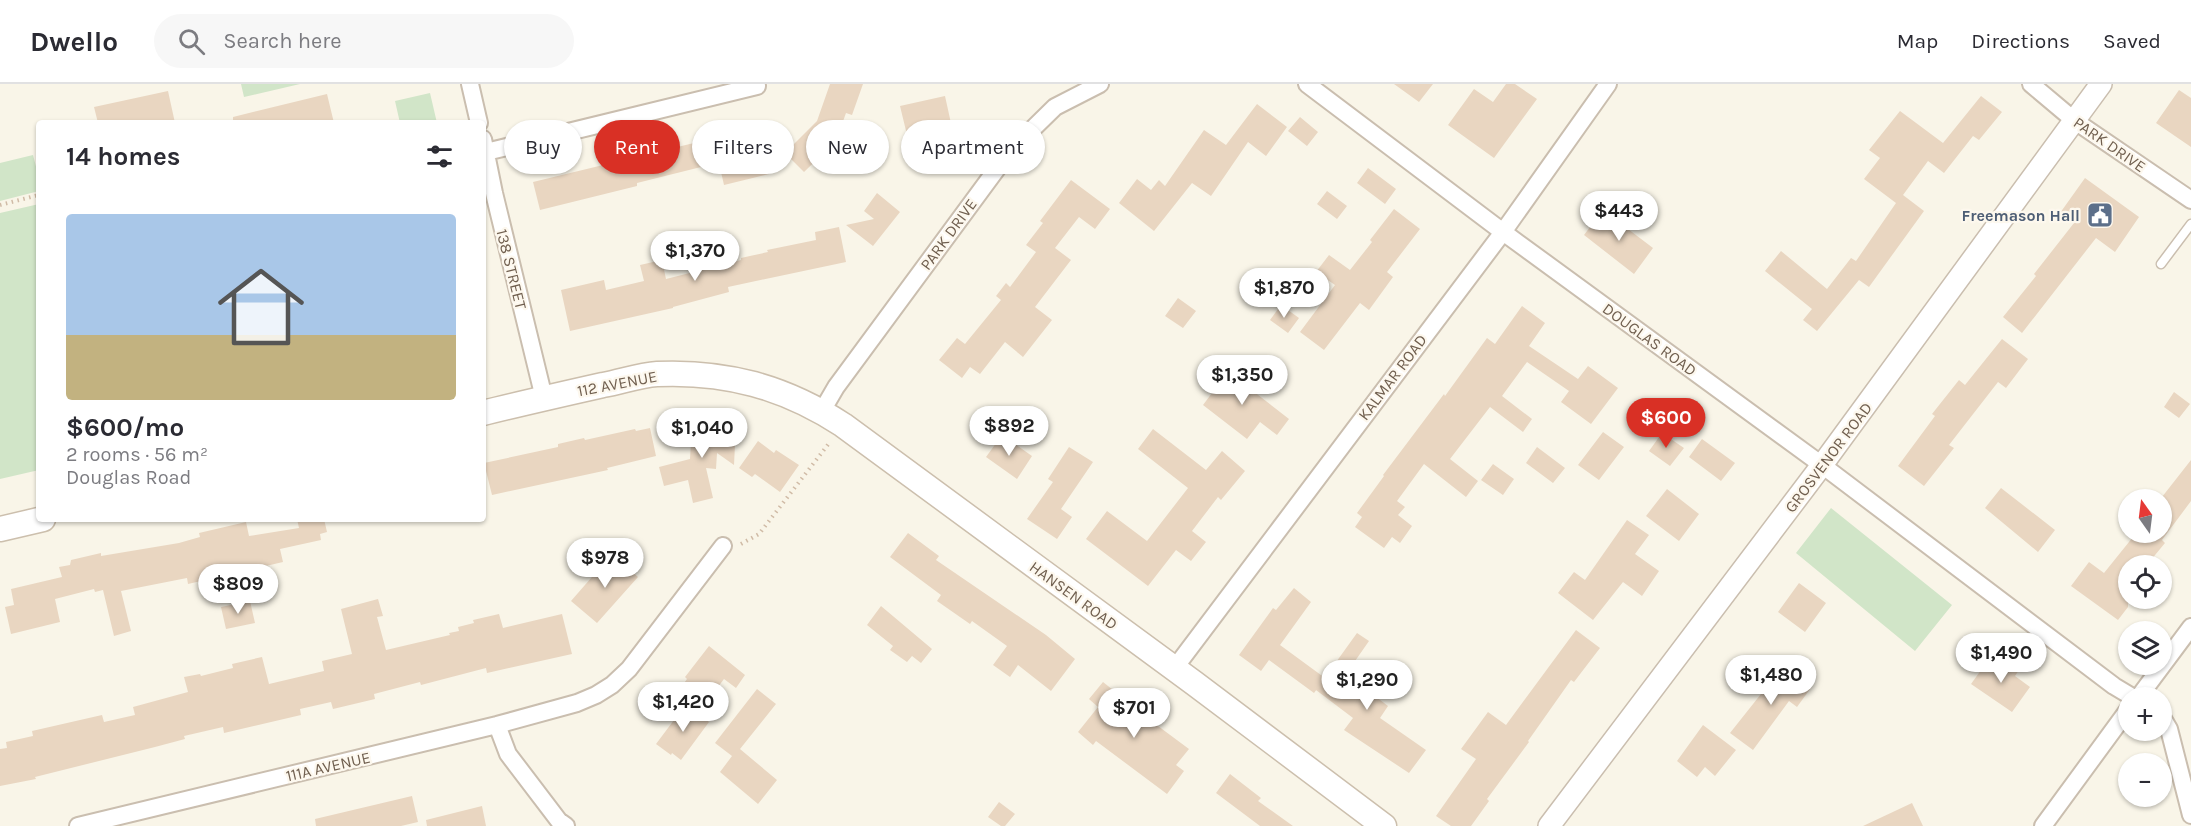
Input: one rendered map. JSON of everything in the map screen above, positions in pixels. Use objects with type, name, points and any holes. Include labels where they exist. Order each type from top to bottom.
[{"type":"main road","name":"112 AVENUE","points":[[486,412],[654,374],[711,375],[753,382]]},
{"type":"main road","name":"HANSEN ROAD","points":[[753,382],[822,411],[843,425],[1384,826]]},
{"type":"main road","points":[[0,530],[36,521]]},
{"type":"street","points":[[470,84],[478,120]]},
{"type":"street","name":"PARK DRIVE","points":[[822,411],[836,387],[1010,151],[1055,107],[1100,84]]},
{"type":"street","name":"KALMAR ROAD","points":[[1174,669],[1503,232],[1608,84]]},
{"type":"street","name":"PARK DRIVE","points":[[2031,84],[2075,121],[2191,200]]},
{"type":"street","name":"GROSVENOR ROAD","points":[[1549,826],[1822,465],[2101,84]]},
{"type":"street","name":"DOUGLAS ROAD","points":[[1311,85],[1503,232],[1822,465],[2118,688]]},
{"type":"street","points":[[486,145],[757,86]]},
{"type":"street","name":"138 STREET","points":[[486,155],[544,398]]},
{"type":"street","name":"111A AVENUE","points":[[78,826],[577,704],[612,685],[629,669],[723,546]]},
{"type":"street","points":[[2145,687],[2191,627]]},
{"type":"street","points":[[2043,826],[2118,724]]},
{"type":"street","points":[[497,725],[508,754],[559,821],[566,826]]},
{"type":"street","points":[[2172,741],[2191,815]]},
{"type":"lane","points":[[2161,264],[2191,224]]},
{"type":"path","points":[[0,205],[36,196]]},
{"type":"path","points":[[741,544],[759,534],[843,425]]},
{"type":"green space","points":[[241,84],[300,84],[244,97]]},
{"type":"green space","points":[[430,93],[436,120],[399,120],[395,101]]},
{"type":"green space","points":[[33,155],[36,166],[36,192],[0,201],[0,163]]},
{"type":"green space","points":[[36,205],[36,471],[0,479],[0,213]]},
{"type":"green space","points":[[1831,508],[1952,605],[1915,651],[1796,553]]},
{"type":"building","points":[[830,84],[863,84],[852,115],[846,113],[844,120],[817,120]]},
{"type":"building","points":[[1394,84],[1433,84],[1419,102]]},
{"type":"building","points":[[1506,84],[1515,84],[1537,99],[1494,158],[1448,125],[1474,89],[1493,102]]},
{"type":"building","points":[[2179,90],[2191,98],[2191,147],[2156,123]]},
{"type":"building","points":[[168,91],[174,120],[97,120],[94,107]]},
{"type":"building","points":[[327,94],[333,120],[233,120],[233,117]]},
{"type":"building","points":[[945,96],[950,120],[903,120],[900,106]]},
{"type":"building","points":[[1981,96],[2002,112],[1979,140],[1973,136],[1944,173],[1928,161],[1903,195],[1924,211],[1869,287],[1859,280],[1817,331],[1803,320],[1812,309],[1765,271],[1781,251],[1827,289],[1851,258],[1856,261],[1896,203],[1864,179],[1880,158],[1869,150],[1900,111],[1943,143]]},
{"type":"building","points":[[1257,104],[1287,127],[1266,156],[1248,142],[1211,196],[1192,183],[1154,231],[1119,203],[1137,179],[1151,190],[1159,180],[1165,186],[1204,130],[1226,145]]},
{"type":"building","points":[[1300,117],[1318,132],[1307,146],[1288,131]]},
{"type":"building","points":[[806,132],[806,170],[804,172],[794,162],[794,144]]},
{"type":"building","points":[[692,143],[692,169],[680,172],[680,146]]},
{"type":"building","points":[[594,167],[594,174],[673,174],[637,183],[637,186],[540,210],[533,182],[566,174],[582,174],[582,170]]},
{"type":"building","points":[[1368,168],[1396,189],[1385,204],[1357,183]]},
{"type":"building","points":[[721,174],[769,174],[724,185]]},
{"type":"building","points":[[2085,178],[2139,217],[2115,252],[2096,238],[2022,333],[2003,317],[2074,223],[2060,213]]},
{"type":"building","points":[[1071,180],[1110,209],[1095,229],[1079,217],[1055,248],[1071,260],[1035,307],[1052,320],[1023,357],[1005,342],[980,374],[970,367],[962,378],[939,360],[957,338],[965,344],[1001,300],[996,296],[1006,283],[1010,287],[1036,252],[1026,245],[1043,223],[1040,221]]},
{"type":"building","points":[[1327,191],[1347,206],[1337,219],[1317,204]]},
{"type":"building","points":[[877,193],[900,212],[873,246],[846,225],[874,219],[864,211]]},
{"type":"building","points":[[1394,209],[1420,229],[1387,272],[1393,277],[1369,310],[1360,303],[1324,350],[1300,332],[1335,285],[1316,272],[1329,255],[1350,270]]},
{"type":"building","points":[[1603,210],[1653,248],[1634,274],[1584,235]]},
{"type":"building","points":[[839,227],[846,262],[728,287],[729,292],[673,308],[570,331],[561,290],[604,280],[606,290],[644,281],[640,265],[662,260],[666,279],[741,260],[741,258],[768,252],[767,250],[816,240],[815,232]]},
{"type":"building","points":[[1178,298],[1196,311],[1183,328],[1165,316]]},
{"type":"building","points":[[1281,305],[1299,318],[1288,333],[1270,320]]},
{"type":"building","points":[[1522,306],[1545,323],[1529,346],[1578,379],[1588,366],[1618,388],[1591,424],[1561,402],[1569,391],[1527,362],[1502,396],[1532,419],[1523,432],[1490,407],[1450,459],[1478,481],[1466,497],[1424,464],[1397,501],[1405,507],[1398,515],[1412,526],[1400,543],[1392,537],[1384,548],[1355,527],[1362,517],[1357,513],[1487,338],[1495,344]]},
{"type":"building","points":[[2002,339],[2028,359],[2006,388],[1998,382],[1949,445],[1954,448],[1924,486],[1898,466],[1935,416],[1932,414],[1959,380],[1965,385]]},
{"type":"building","points":[[1221,366],[1289,419],[1277,435],[1260,422],[1247,439],[1203,405],[1215,389],[1207,383]]},
{"type":"building","points":[[2174,392],[2190,404],[2179,418],[2164,407]]},
{"type":"building","points":[[692,424],[736,425],[734,465],[717,453],[716,469],[706,468],[713,498],[693,503],[688,480],[664,486],[659,467],[690,459]]},
{"type":"building","points":[[650,428],[656,456],[607,468],[608,470],[492,495],[486,463],[558,447],[558,444],[584,438],[585,440],[635,429],[636,431]]},
{"type":"building","points":[[1153,429],[1206,470],[1222,451],[1245,471],[1221,500],[1218,497],[1192,531],[1206,542],[1191,561],[1176,550],[1148,586],[1086,539],[1107,511],[1147,541],[1188,488],[1138,449]]},
{"type":"building","points":[[1603,432],[1624,447],[1599,480],[1578,465]]},
{"type":"building","points":[[1662,433],[1684,448],[1670,466],[1649,451]]},
{"type":"building","points":[[1002,435],[1032,456],[1017,479],[986,457]]},
{"type":"building","points":[[1702,439],[1735,463],[1721,481],[1689,457]]},
{"type":"building","points":[[758,441],[774,453],[776,450],[799,465],[780,492],[755,474],[752,477],[739,468]]},
{"type":"building","points":[[1069,447],[1093,462],[1061,509],[1072,517],[1057,539],[1027,519],[1053,482],[1048,479]]},
{"type":"building","points":[[1537,447],[1565,468],[1553,483],[1526,463]]},
{"type":"building","points":[[2191,460],[2191,501],[2172,527],[2172,489],[2168,489]]},
{"type":"building","points":[[1493,464],[1514,479],[1503,495],[1481,480]]},
{"type":"building","points":[[2001,488],[2055,530],[2038,552],[1985,508]]},
{"type":"building","points":[[1667,489],[1699,514],[1679,541],[1646,516]]},
{"type":"building","points":[[1627,520],[1649,535],[1635,554],[1659,571],[1642,596],[1623,582],[1593,620],[1558,593],[1574,572],[1585,580]]},
{"type":"building","points":[[246,522],[249,536],[299,528],[298,522],[325,522],[327,532],[320,534],[321,540],[280,549],[283,562],[188,584],[187,578],[121,591],[131,631],[114,636],[103,590],[95,592],[94,589],[55,599],[60,622],[11,634],[5,607],[14,605],[11,589],[62,577],[59,567],[70,565],[71,560],[101,553],[101,556],[179,543],[200,537],[199,533]]},
{"type":"building","points":[[908,533],[939,556],[936,560],[1046,635],[1075,659],[1051,691],[1018,665],[1010,677],[993,665],[1007,646],[972,621],[970,624],[937,601],[941,595],[890,557]]},
{"type":"building","points":[[2128,543],[2165,543],[2155,555],[2118,555]]},
{"type":"building","points":[[612,554],[638,577],[597,623],[571,601]]},
{"type":"building","points":[[2118,556],[2118,609],[2126,609],[2118,620],[2071,586],[2089,562],[2104,573]]},
{"type":"building","points":[[1799,583],[1826,603],[1805,632],[1778,612]]},
{"type":"building","points":[[1294,588],[1311,602],[1280,645],[1325,678],[1314,693],[1269,660],[1261,671],[1239,655],[1273,608],[1276,610]]},
{"type":"building","points":[[378,599],[383,616],[377,617],[386,650],[450,635],[449,633],[459,631],[458,627],[474,623],[473,620],[499,614],[503,628],[562,614],[572,654],[487,673],[486,668],[421,685],[420,682],[374,694],[375,699],[333,709],[331,702],[300,709],[301,715],[224,733],[223,727],[184,736],[185,739],[35,777],[36,779],[0,786],[0,749],[7,748],[6,742],[33,736],[32,731],[102,715],[104,722],[135,715],[133,707],[188,692],[184,677],[200,674],[201,676],[233,668],[232,664],[262,657],[269,684],[324,671],[322,661],[352,654],[341,609]]},
{"type":"building","points":[[250,601],[255,623],[226,629],[221,607]]},
{"type":"building","points":[[881,606],[932,649],[921,663],[912,656],[907,662],[890,650],[893,646],[867,625]]},
{"type":"building","points":[[1576,630],[1600,648],[1574,682],[1571,680],[1487,799],[1489,801],[1471,826],[1451,826],[1436,816],[1476,759],[1461,749],[1488,712],[1506,725]]},
{"type":"building","points":[[1357,633],[1369,641],[1346,674],[1388,706],[1380,718],[1426,750],[1409,773],[1344,730],[1353,718],[1316,690]]},
{"type":"building","points":[[709,646],[745,675],[736,688],[724,679],[702,708],[679,690],[687,679],[685,677]]},
{"type":"building","points":[[1989,659],[1999,666],[2004,659],[2019,670],[2015,676],[2030,687],[2012,712],[1971,684]]},
{"type":"building","points":[[1784,665],[1813,685],[1797,707],[1789,701],[1753,750],[1730,733]]},
{"type":"building","points":[[1103,682],[1127,703],[1189,749],[1176,765],[1184,771],[1167,794],[1096,741],[1093,745],[1078,732],[1098,707],[1089,699]]},
{"type":"building","points":[[757,689],[776,704],[740,749],[777,780],[758,804],[720,772],[732,756],[715,743]]},
{"type":"building","points":[[686,704],[709,722],[681,760],[656,744]]},
{"type":"building","points":[[1703,725],[1736,750],[1715,776],[1705,767],[1697,777],[1677,761]]},
{"type":"building","points":[[1230,774],[1261,798],[1258,801],[1293,826],[1260,826],[1216,793]]},
{"type":"building","points":[[412,796],[418,822],[401,826],[316,826],[315,819]]},
{"type":"building","points":[[999,802],[1015,814],[1005,826],[1001,826],[988,817]]},
{"type":"building","points":[[1912,803],[1923,826],[1863,826]]},
{"type":"building","points":[[482,806],[486,826],[427,826],[426,820]]},
{"type":"place","name":"Freemason Hall","points":[[2100,215]]}]
